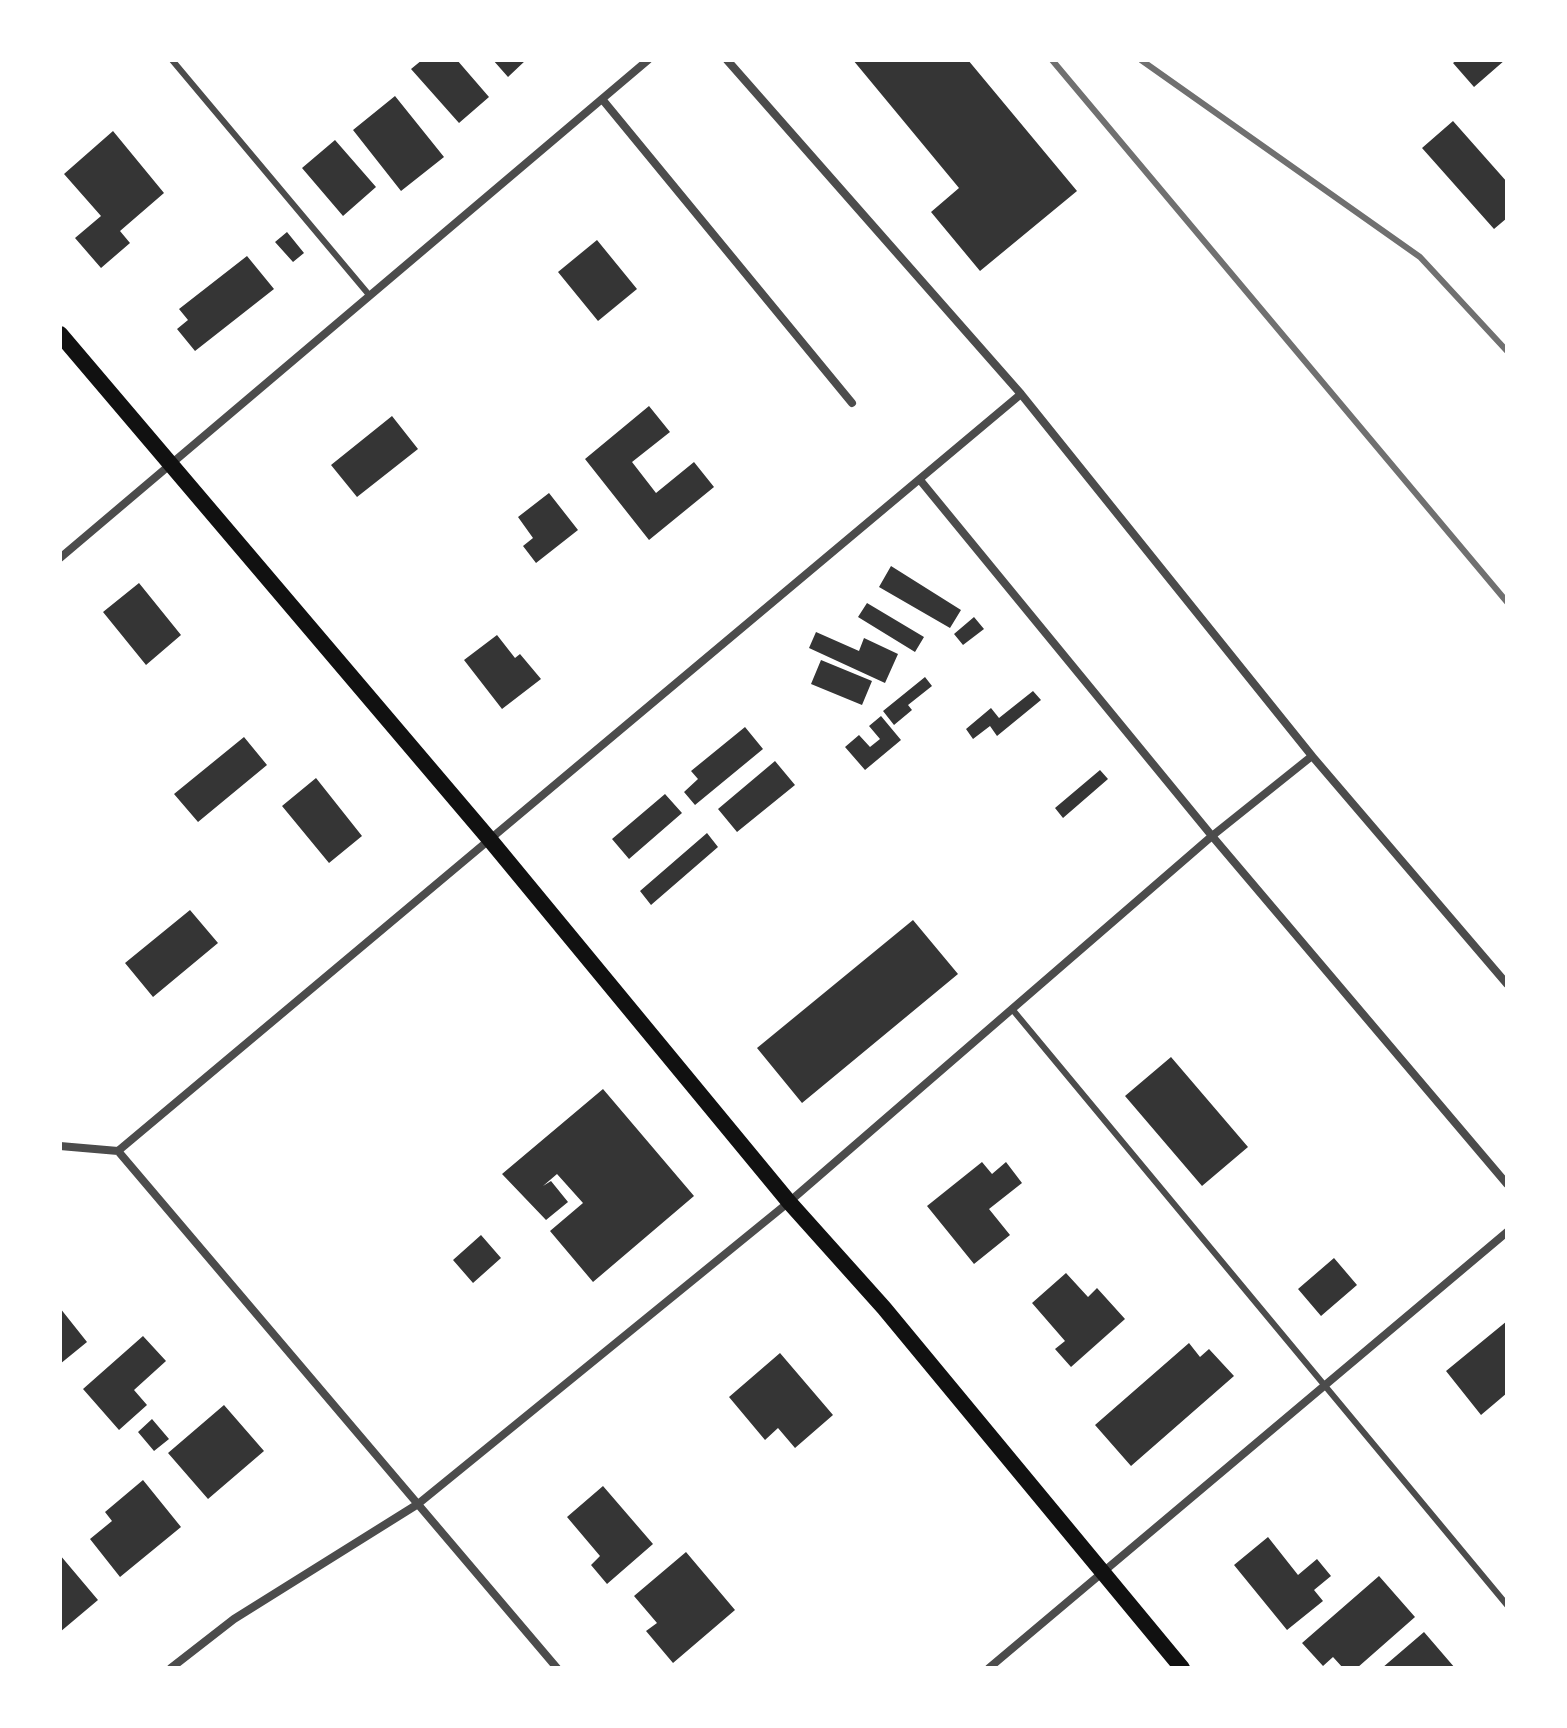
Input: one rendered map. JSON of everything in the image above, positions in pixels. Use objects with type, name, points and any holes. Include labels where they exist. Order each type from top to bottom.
[{"type":"main road","points":[[60,334],[491,841],[789,1202],[884,1308],[1182,1668]]},
{"type":"street","points":[[60,558],[648,60]]},
{"type":"street","points":[[727,60],[1021,394],[1312,756],[1507,984]]},
{"type":"street","points":[[602,99],[852,403]]},
{"type":"street","points":[[60,1146],[118,1151],[1021,394]]},
{"type":"street","points":[[920,480],[1212,836],[1507,1184]]},
{"type":"street","points":[[171,1668],[234,1619],[418,1504],[789,1202],[1212,836],[1312,756]]},
{"type":"street","points":[[118,1151],[557,1668]]},
{"type":"street","points":[[989,1668],[1507,1232]]},
{"type":"lane","points":[[172,60],[370,296]]},
{"type":"lane","points":[[1012,1009],[1507,1605]]},
{"type":"building","points":[[422,60],[457,60],[489,97],[459,123],[411,69]]},
{"type":"building","points":[[493,60],[526,60],[508,77]]},
{"type":"building","points":[[853,60],[968,60],[1077,191],[980,271],[931,212],[959,188]]},
{"type":"building","points":[[1457,60],[1505,60],[1474,87],[1453,63]]},
{"type":"building","points":[[395,96],[444,157],[401,191],[353,130]]},
{"type":"building","points":[[1453,121],[1507,182],[1507,218],[1494,229],[1422,148]]},
{"type":"building","points":[[113,131],[164,193],[120,231],[130,243],[101,268],[75,238],[101,216],[64,174]]},
{"type":"building","points":[[335,140],[376,187],[343,216],[302,168]]},
{"type":"building","points":[[287,232],[304,253],[293,262],[275,242]]},
{"type":"building","points":[[597,240],[637,289],[598,321],[558,272]]},
{"type":"building","points":[[247,256],[274,289],[195,351],[177,329],[188,320],[179,309]]},
{"type":"building","points":[[649,406],[670,432],[632,462],[656,493],[694,462],[714,487],[649,540],[585,459]]},
{"type":"building","points":[[392,416],[418,449],[357,497],[331,465]]},
{"type":"building","points":[[549,493],[578,530],[536,563],[523,546],[533,538],[518,517]]},
{"type":"building","points":[[891,566],[961,610],[950,628],[879,587]]},
{"type":"building","points":[[139,583],[181,635],[146,665],[103,612]]},
{"type":"building","points":[[867,603],[924,637],[915,652],[858,617]]},
{"type":"building","points":[[974,617],[984,629],[963,645],[954,634]]},
{"type":"building","points":[[816,632],[859,651],[864,638],[898,654],[885,683],[809,648]]},
{"type":"building","points":[[497,635],[515,658],[520,654],[541,679],[502,709],[464,660]]},
{"type":"building","points":[[821,660],[872,681],[862,705],[811,684]]},
{"type":"building","points":[[925,677],[932,686],[908,705],[912,710],[894,725],[883,711]]},
{"type":"building","points":[[1033,691],[1041,700],[997,736],[990,726],[973,739],[966,729],[991,708],[999,718]]},
{"type":"building","points":[[881,716],[901,740],[865,770],[845,747],[859,735],[870,747],[880,739],[869,726]]},
{"type":"building","points":[[745,727],[763,749],[695,805],[684,792],[698,779],[691,771]]},
{"type":"building","points":[[244,737],[267,765],[198,822],[174,794]]},
{"type":"building","points":[[775,761],[795,785],[737,832],[718,809]]},
{"type":"building","points":[[1100,770],[1108,779],[1063,818],[1055,808]]},
{"type":"building","points":[[316,778],[362,836],[329,863],[282,806]]},
{"type":"building","points":[[665,794],[682,813],[629,859],[612,839]]},
{"type":"building","points":[[707,833],[718,847],[651,905],[640,891]]},
{"type":"building","points":[[190,910],[218,943],[153,997],[125,963]]},
{"type":"building","points":[[913,920],[958,974],[802,1103],[757,1048]]},
{"type":"building","points":[[1171,1057],[1248,1147],[1202,1186],[1125,1096]]},
{"type":"building","points":[[603,1089],[694,1196],[593,1282],[550,1231],[583,1203],[557,1174],[543,1186],[551,1181],[568,1202],[546,1220],[502,1174]]},
{"type":"building","points":[[982,1162],[992,1174],[1006,1162],[1022,1183],[989,1209],[1010,1235],[974,1264],[927,1206]]},
{"type":"building","points":[[481,1235],[501,1258],[473,1283],[453,1260]]},
{"type":"building","points":[[1334,1258],[1357,1285],[1321,1316],[1298,1289]]},
{"type":"building","points":[[1066,1273],[1088,1297],[1097,1288],[1125,1319],[1071,1367],[1055,1349],[1065,1341],[1032,1303]]},
{"type":"building","points":[[60,1308],[87,1342],[60,1364]]},
{"type":"building","points":[[1507,1321],[1507,1393],[1481,1415],[1446,1371]]},
{"type":"building","points":[[143,1336],[166,1361],[134,1390],[147,1405],[119,1430],[83,1389]]},
{"type":"building","points":[[1189,1343],[1200,1357],[1209,1349],[1234,1376],[1131,1466],[1095,1425]]},
{"type":"building","points":[[780,1353],[833,1415],[795,1448],[778,1428],[765,1440],[729,1397]]},
{"type":"building","points":[[224,1405],[264,1451],[208,1499],[168,1453]]},
{"type":"building","points":[[152,1419],[169,1439],[154,1451],[138,1432]]},
{"type":"building","points":[[143,1480],[181,1527],[120,1577],[90,1539],[112,1521],[105,1512]]},
{"type":"building","points":[[603,1486],[653,1544],[607,1584],[591,1565],[600,1556],[567,1517]]},
{"type":"building","points":[[1268,1537],[1298,1575],[1317,1559],[1331,1576],[1314,1590],[1323,1601],[1287,1630],[1234,1565]]},
{"type":"building","points":[[686,1552],[735,1610],[673,1663],[646,1631],[657,1623],[634,1596]]},
{"type":"building","points":[[60,1555],[98,1600],[60,1632]]},
{"type":"building","points":[[1379,1576],[1415,1617],[1357,1668],[1343,1668],[1333,1657],[1323,1666],[1302,1643]]},
{"type":"building","points":[[1424,1632],[1455,1668],[1382,1668]]},
{"type":"railway","points":[[1052,60],[1507,602]]},
{"type":"railway","points":[[1141,60],[1420,257],[1507,351]]}]
